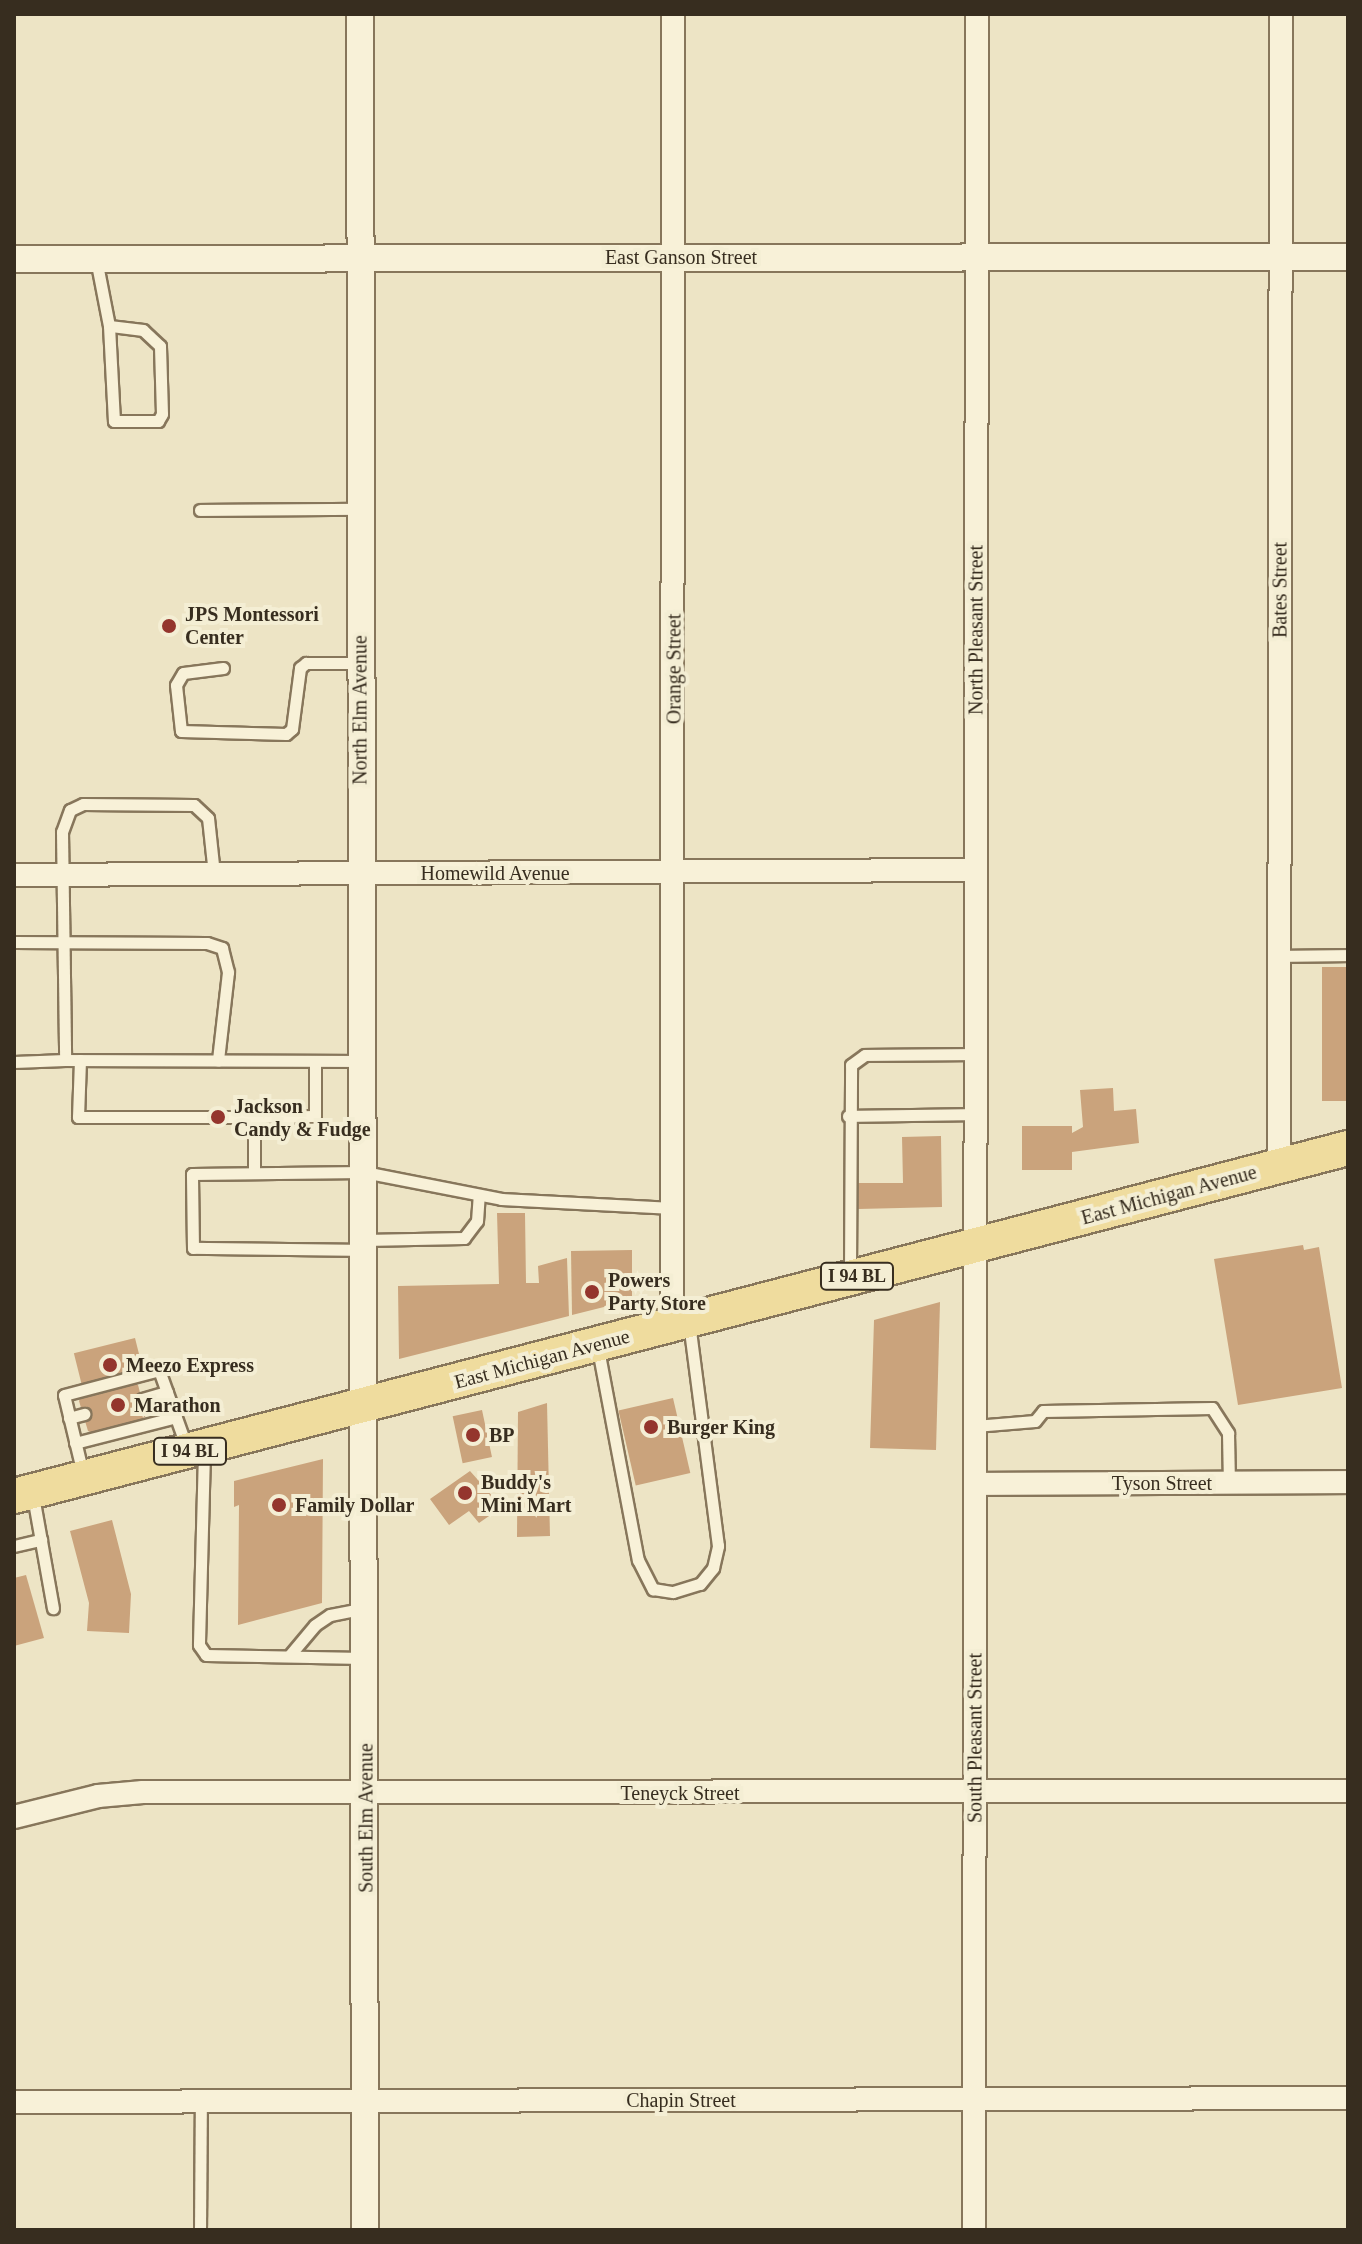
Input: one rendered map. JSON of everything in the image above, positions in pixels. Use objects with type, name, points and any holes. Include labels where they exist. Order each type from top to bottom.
[{"type":"main road","name":"East Michigan Avenue","points":[[23,1494],[1348,1148]]},
{"type":"street","name":"North Elm Avenue","points":[[360,14],[360,663],[366,1405]]},
{"type":"street","name":"Orange Street","points":[[673,14],[673,1208],[681,1323]]},
{"type":"street","name":"North Pleasant Street","points":[[975,1245],[977,14]]},
{"type":"street","name":"Bates Street","points":[[1279,1166],[1281,14]]},
{"type":"street","name":"East Ganson Street","points":[[14,259],[1348,257]]},
{"type":"street","name":"Homewild Avenue","points":[[14,875],[976,870]]},
{"type":"street","name":"South Pleasant Street","points":[[974,2230],[975,1245]]},
{"type":"street","name":"South Elm Avenue","points":[[365,2230],[366,1405]]},
{"type":"street","name":"Tyson Street","points":[[976,1484],[1348,1482]]},
{"type":"street","name":"Teneyck Street","points":[[14,1817],[98,1796],[143,1792],[366,1795],[1348,1791]]},
{"type":"street","name":"Chapin Street","points":[[14,2102],[1348,2098]]},
{"type":"lane","points":[[96,259],[109,326],[114,421],[158,421],[162,414],[160,346],[143,330],[109,326]]},
{"type":"lane","points":[[200,510],[360,509]]},
{"type":"lane","points":[[223,668],[183,673],[176,685],[181,731],[286,734],[292,729],[300,668],[306,663],[360,663]]},
{"type":"lane","points":[[65,1060],[62,832],[70,810],[83,804],[181,802],[203,810],[208,818],[214,874]]},
{"type":"lane","points":[[14,942],[207,943],[222,948],[228,972],[219,1012],[218,1060]]},
{"type":"lane","points":[[1279,956],[1348,955]]},
{"type":"lane","points":[[850,1278],[848,1070],[856,1058],[975,1054]]},
{"type":"lane","points":[[80,1060],[78,1117],[315,1116],[315,1061]]},
{"type":"lane","points":[[14,1062],[363,1061]]},
{"type":"lane","points":[[848,1116],[975,1114]]},
{"type":"lane","points":[[254,1117],[254,1173]]},
{"type":"lane","points":[[479,1195],[477,1221],[464,1238],[364,1245],[193,1248],[192,1174],[364,1172],[479,1195],[673,1208]]},
{"type":"lane","points":[[598,1344],[638,1560],[653,1589],[673,1592],[700,1584],[713,1568],[718,1546],[681,1323]]},
{"type":"lane","points":[[85,1478],[64,1395],[159,1370],[176,1417],[196,1449],[199,1645],[206,1655],[366,1658]]},
{"type":"lane","points":[[142,1399],[167,1392]]},
{"type":"lane","points":[[975,1426],[1035,1421],[1043,1411],[1212,1408],[1228,1433],[1229,1483]]},
{"type":"lane","points":[[69,1418],[84,1414]]},
{"type":"lane","points":[[75,1443],[176,1417]]},
{"type":"lane","points":[[23,1494],[41,1540],[53,1608]]},
{"type":"lane","points":[[14,1546],[41,1540]]},
{"type":"lane","points":[[289,1656],[315,1625],[330,1615],[366,1608]]},
{"type":"lane","points":[[200,2230],[201,2100]]},
{"type":"building","points":[[1322,967],[1348,967],[1348,1101],[1322,1101]]},
{"type":"building","points":[[1113,1088],[1114,1111],[1136,1109],[1139,1143],[1072,1152],[1072,1170],[1022,1170],[1022,1126],[1072,1126],[1072,1133],[1083,1127],[1080,1090]]},
{"type":"building","points":[[941,1136],[942,1207],[858,1209],[858,1183],[903,1183],[902,1137]]},
{"type":"building","points":[[497,1213],[525,1213],[526,1283],[539,1283],[538,1266],[567,1258],[569,1316],[399,1359],[398,1286],[499,1284]]},
{"type":"building","points":[[1303,1245],[1304,1250],[1319,1247],[1342,1388],[1238,1405],[1214,1259]]},
{"type":"building","points":[[632,1250],[632,1300],[572,1315],[571,1251]]},
{"type":"building","points":[[940,1302],[936,1450],[870,1448],[874,1320]]},
{"type":"building","points":[[135,1338],[143,1371],[82,1386],[74,1353]]},
{"type":"building","points":[[128,1379],[138,1385],[146,1415],[140,1424],[97,1435],[88,1431],[79,1401],[84,1391]]},
{"type":"building","points":[[673,1398],[690,1473],[636,1486],[618,1411]]},
{"type":"building","points":[[547,1403],[550,1536],[517,1537],[518,1412]]},
{"type":"building","points":[[482,1410],[492,1457],[463,1463],[453,1416]]},
{"type":"building","points":[[323,1459],[322,1603],[238,1625],[239,1505],[234,1507],[234,1481]]},
{"type":"building","points":[[470,1471],[502,1507],[479,1523],[469,1511],[449,1525],[430,1499]]},
{"type":"building","points":[[112,1520],[131,1594],[129,1633],[87,1631],[89,1603],[70,1531]]},
{"type":"building","points":[[26,1575],[44,1638],[14,1646],[14,1578]]},
{"type":"place","name":"JPS Montessori Center","points":[[169,626]]},
{"type":"place","name":"Jackson Candy & Fudge","points":[[218,1117]]},
{"type":"place","name":"Powers Party Store","points":[[592,1292]]},
{"type":"place","name":"Meezo Express","points":[[110,1365]]},
{"type":"place","name":"Marathon","points":[[118,1405]]},
{"type":"place","name":"Burger King","points":[[651,1427]]},
{"type":"place","name":"BP","points":[[473,1435]]},
{"type":"place","name":"Buddy's Mini Mart","points":[[465,1493]]},
{"type":"place","name":"Family Dollar","points":[[279,1505]]}]
